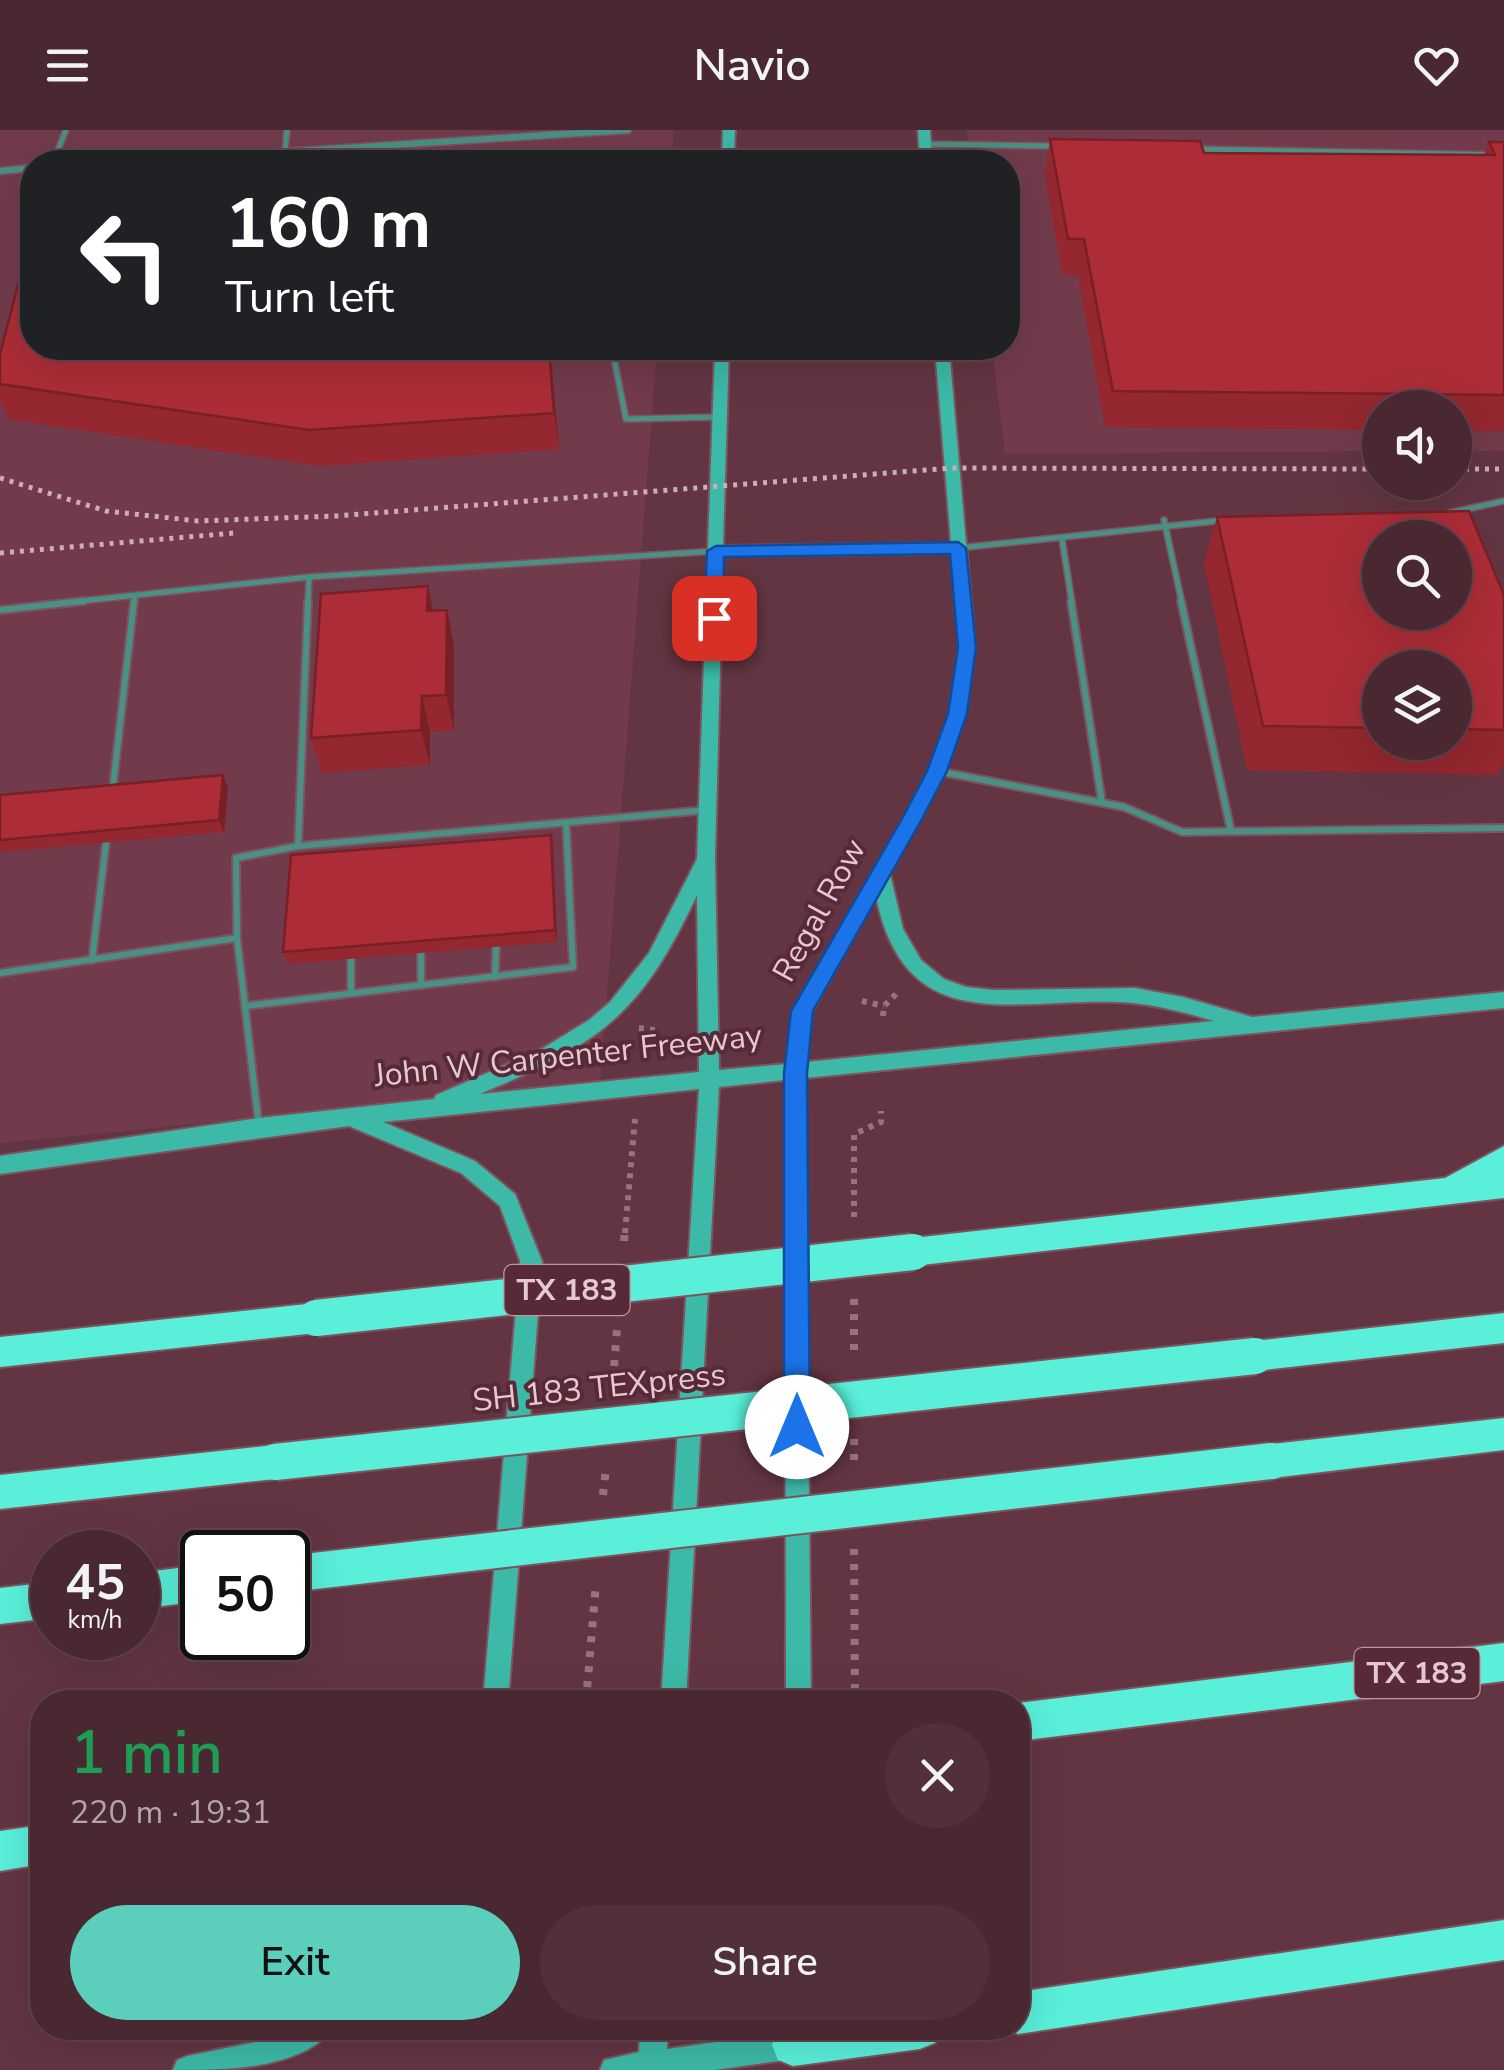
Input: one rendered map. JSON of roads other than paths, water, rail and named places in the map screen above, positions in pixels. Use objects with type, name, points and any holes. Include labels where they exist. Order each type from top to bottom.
[{"type":"highway","points":[[1440,1192],[1504,1160]]},
{"type":"highway","name":"TX 183","points":[[0,1352],[1504,1185]]},
{"type":"highway","name":"SH 183 TEXpress","points":[[0,1492],[1504,1328]]},
{"type":"highway","points":[[310,1571],[1504,1434]]},
{"type":"highway","points":[[0,1606],[30,1603]]},
{"type":"highway","name":"TX 183","points":[[1030,1721],[1504,1662]]},
{"type":"highway","points":[[0,1851],[30,1847]]},
{"type":"highway","points":[[1030,2011],[1504,1940]]},
{"type":"highway","points":[[794,2048],[844,2040]]},
{"type":"main road","points":[[675,1690],[709,1080],[706,858],[722,360]]},
{"type":"main road","name":"Regal Row","points":[[798,1690],[796,1073],[802,1011],[937,771],[958,714],[967,647],[943,360]]},
{"type":"main road","points":[[716,551],[958,548]]},
{"type":"main road","points":[[426,1109],[550,1054],[614,1010],[652,964],[706,858]]},
{"type":"main road","points":[[880,870],[895,934],[906,956],[934,983],[958,994],[994,1000],[1135,995],[1258,1026]]},
{"type":"main road","name":"John W Carpenter Freeway","points":[[0,1166],[259,1127],[1504,1000]]},
{"type":"main road","points":[[352,1117],[468,1168],[481,1178],[508,1200],[531,1261],[496,1690]]},
{"type":"main road","points":[[187,2070],[280,2051],[297,2040]]},
{"type":"main road","points":[[652,2068],[653,2040]]},
{"type":"main road","points":[[614,2070],[794,2048]]},
{"type":"street","points":[[322,150],[628,130]]},
{"type":"lane","points":[[924,137],[1056,146]]},
{"type":"lane","points":[[1192,149],[1504,155]]},
{"type":"lane","points":[[614,360],[626,419],[720,417]]},
{"type":"lane","points":[[1433,518],[1504,501]]},
{"type":"lane","points":[[958,548],[1062,539],[1164,520],[1241,520]]},
{"type":"lane","points":[[1164,520],[1231,831]]},
{"type":"lane","points":[[1062,539],[1102,803]]},
{"type":"lane","points":[[0,610],[310,577],[716,551]]},
{"type":"lane","points":[[298,846],[310,577]]},
{"type":"lane","points":[[112,798],[135,596]]},
{"type":"lane","points":[[937,771],[1102,803],[1182,832],[1504,828]]},
{"type":"lane","points":[[259,1127],[237,938],[236,858],[298,846],[707,810]]},
{"type":"lane","points":[[245,1006],[572,968],[566,823]]},
{"type":"lane","points":[[496,840],[497,829]]},
{"type":"lane","points":[[422,835],[422,846]]},
{"type":"lane","points":[[350,841],[350,852]]},
{"type":"lane","points":[[92,960],[106,843]]},
{"type":"lane","points":[[0,973],[237,938]]},
{"type":"lane","points":[[495,976],[496,947]]},
{"type":"lane","points":[[421,953],[421,985]]},
{"type":"lane","points":[[351,958],[351,994]]},
{"type":"railway","points":[[0,478],[106,511],[198,521],[336,516],[952,468],[1362,469]]},
{"type":"railway","points":[[1472,469],[1504,469]]},
{"type":"railway","points":[[0,553],[234,533]]}]
